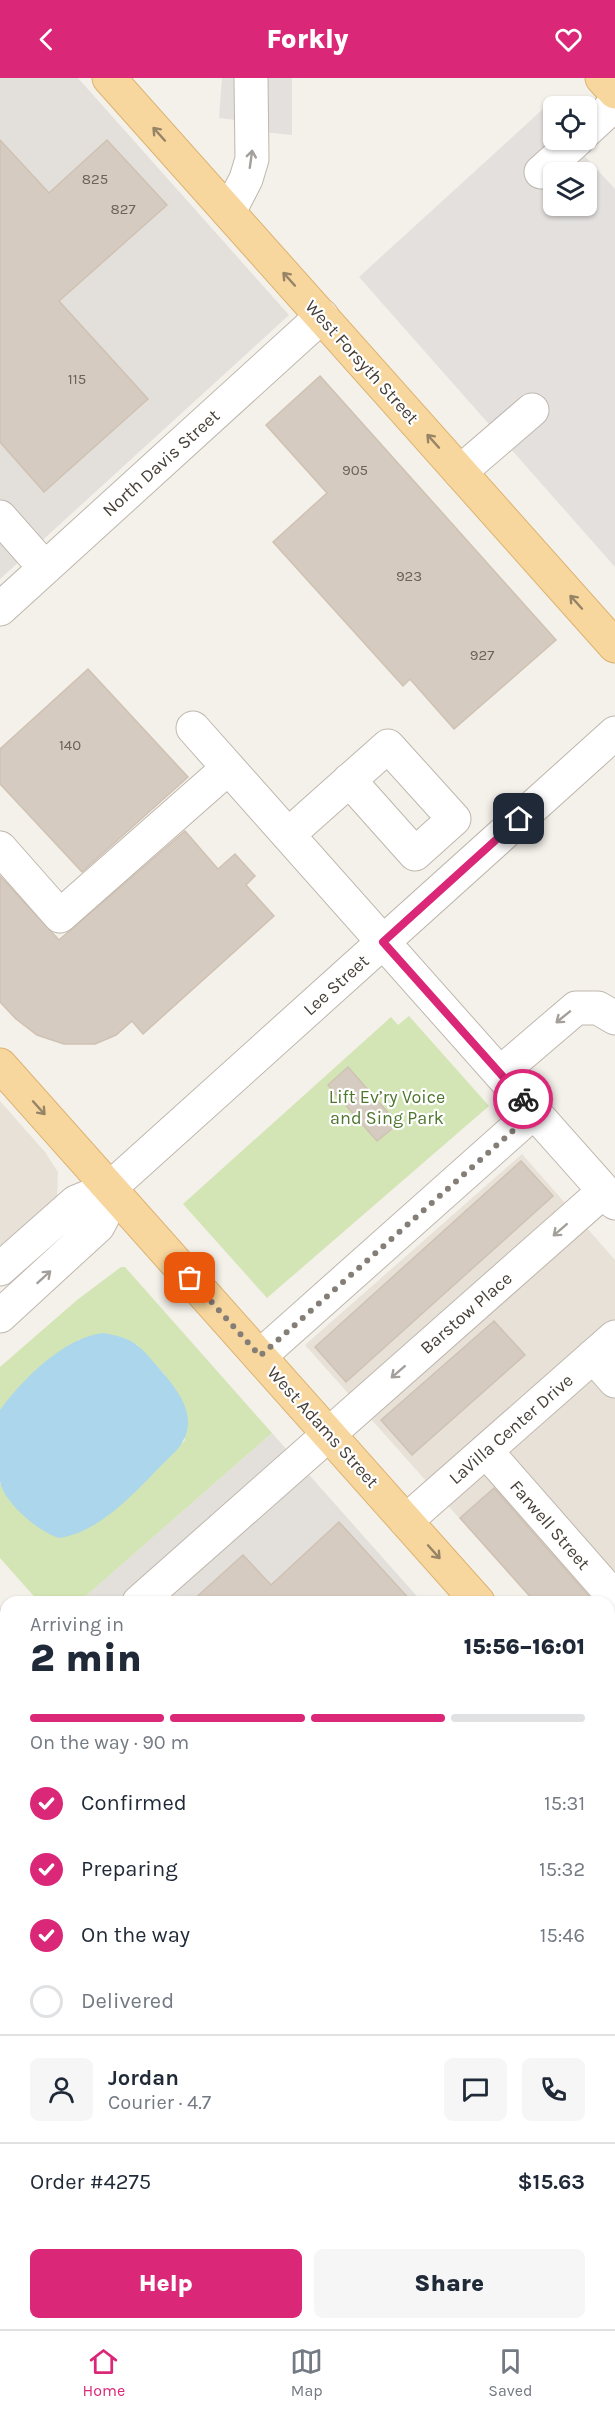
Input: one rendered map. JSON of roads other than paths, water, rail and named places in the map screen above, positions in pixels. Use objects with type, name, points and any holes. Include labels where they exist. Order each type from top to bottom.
[{"type":"main road","name":"West Forsyth Street","points":[[109,78],[615,646]]},
{"type":"main road","points":[[602,78],[615,92]]},
{"type":"main road","name":"West Adams Street","points":[[0,1065],[473,1596]]},
{"type":"street","points":[[229,212],[246,179],[252,159],[251,78]]},
{"type":"street","points":[[597,121],[615,104]]},
{"type":"street","points":[[541,172],[566,150]]},
{"type":"street","name":"North Davis Street","points":[[0,609],[322,316]]},
{"type":"street","points":[[460,472],[532,410]]},
{"type":"street","points":[[0,516],[45,568]]},
{"type":"street","points":[[193,728],[610,1197]]},
{"type":"street","name":"Lee Street","points":[[0,1269],[76,1202],[110,1188],[615,732]]},
{"type":"street","points":[[0,848],[60,916],[228,768]]},
{"type":"street","points":[[288,835],[349,780]]},
{"type":"street","points":[[500,1073],[576,1008],[598,1008],[615,1018]]},
{"type":"street","points":[[260,1356],[534,1112]]},
{"type":"street","points":[[0,1316],[98,1226],[108,1206],[110,1188]]},
{"type":"street","name":"Barstow Place","points":[[147,1596],[328,1434],[610,1197]]},
{"type":"street","points":[[604,1346],[615,1381]]},
{"type":"street","name":"LaVilla Center Drive","points":[[406,1521],[604,1346]]},
{"type":"street","name":"Farwell Street","points":[[486,1451],[613,1596]]},
{"type":"water","points":[[103,1333],[131,1341],[149,1357],[180,1396],[188,1417],[188,1428],[176,1451],[123,1504],[92,1526],[76,1534],[59,1538],[32,1523],[15,1507],[3,1489],[0,1481],[0,1410],[32,1373],[59,1351],[88,1336]]},
{"type":"park label","name":"Lift Ev’ry Voice and Sing Park","points":[[387,1107]]}]
